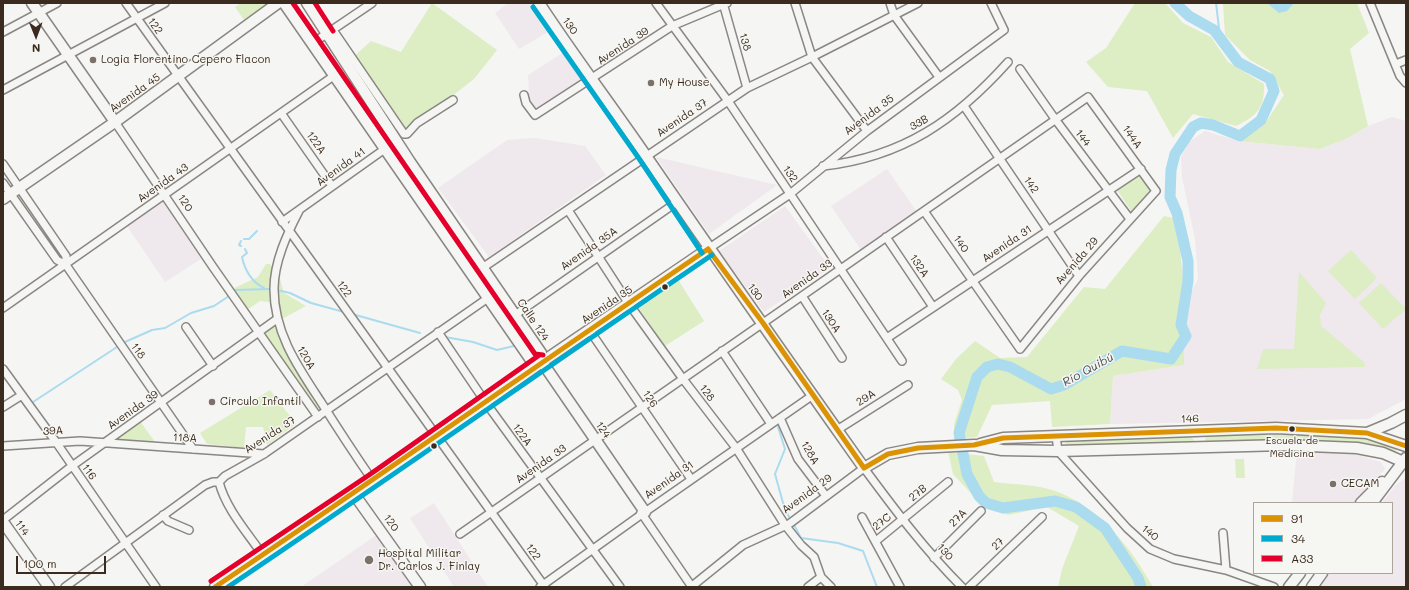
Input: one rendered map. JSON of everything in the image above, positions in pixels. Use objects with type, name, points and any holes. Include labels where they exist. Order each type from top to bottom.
[{"type":"street","name":"120","points":[[32,3],[318,417]]},
{"type":"street","points":[[3,32],[57,3]]},
{"type":"street","name":"122","points":[[126,3],[491,512],[542,586]]},
{"type":"street","points":[[3,90],[165,3]]},
{"type":"street","name":"Avenida 45","points":[[7,196],[115,122],[278,3]]},
{"type":"street","points":[[284,3],[532,360],[542,362]]},
{"type":"street","name":"Calle 124","points":[[306,3],[329,32],[396,141],[541,353],[542,362]]},
{"type":"street","points":[[313,43],[372,3]]},
{"type":"street","name":"132","points":[[656,3],[728,101],[902,361]]},
{"type":"street","name":"Avenida 39","points":[[524,95],[526,103],[535,115],[672,26],[724,3]]},
{"type":"street","name":"138","points":[[724,3],[747,88]]},
{"type":"street","points":[[795,3],[812,57],[867,131]]},
{"type":"street","points":[[890,3],[894,15],[939,77]]},
{"type":"street","name":"Avenida 37","points":[[472,275],[747,88],[918,3]]},
{"type":"street","name":"Avenida 35","points":[[215,587],[262,554],[354,494],[486,403],[542,362],[630,304],[790,194],[822,166],[867,131],[1004,30],[991,3]]},
{"type":"street","points":[[1370,3],[1400,76],[1406,83]]},
{"type":"street","name":"130","points":[[540,4],[646,156],[708,249],[763,323],[902,521],[934,558],[962,587]]},
{"type":"street","points":[[329,32],[404,134],[407,134],[417,124],[453,100]]},
{"type":"street","points":[[1396,64],[1406,60]]},
{"type":"street","name":"33B","points":[[822,166],[843,164],[895,149],[942,122],[964,106],[1008,62]]},
{"type":"street","name":"144","points":[[1020,69],[1055,120],[1110,190],[1130,219]]},
{"type":"street","name":"Avenida 43","points":[[3,308],[335,75]]},
{"type":"street","name":"Avenida 33","points":[[460,534],[1088,97]]},
{"type":"street","name":"144A","points":[[1088,97],[1156,190]]},
{"type":"street","name":"142","points":[[964,106],[1079,276]]},
{"type":"street","name":"122A","points":[[281,113],[332,186]]},
{"type":"street","name":"Avenida 41","points":[[282,222],[396,141]]},
{"type":"street","name":"118","points":[[3,164],[66,256],[66,265]]},
{"type":"street","name":"Avenida 31","points":[[887,338],[1141,169]]},
{"type":"street","name":"118","points":[[3,183],[7,196],[56,260],[66,265],[193,449]]},
{"type":"street","name":"Avenida 29","points":[[1020,349],[1079,276],[1156,190]]},
{"type":"street","name":"Avenida 35A","points":[[515,315],[677,202]]},
{"type":"street","name":"128","points":[[568,210],[630,304],[683,379],[736,448],[789,523],[801,545],[814,557],[821,577],[830,587]]},
{"type":"street","name":"120A","points":[[299,211],[289,231],[276,270],[274,288],[277,319],[290,354],[373,481]]},
{"type":"street","name":"140","points":[[924,211],[1020,349]]},
{"type":"street","name":"132A","points":[[886,238],[933,307]]},
{"type":"street","name":"130A","points":[[802,296],[842,358]]},
{"type":"street","name":"Avenida 37","points":[[64,587],[205,485],[212,482],[219,482],[225,476],[264,454],[488,298]]},
{"type":"street","name":"Avenida 39","points":[[3,521],[72,466],[162,404],[277,319]]},
{"type":"street","points":[[186,327],[213,366]]},
{"type":"street","name":"126","points":[[590,331],[691,479]]},
{"type":"street","name":"122A","points":[[438,332],[486,403],[620,587]]},
{"type":"street","points":[[722,351],[771,424]]},
{"type":"street","name":"124","points":[[542,362],[596,439],[691,587]]},
{"type":"street","name":"116","points":[[3,369],[56,442],[156,587]]},
{"type":"street","name":"29A","points":[[837,430],[908,385]]},
{"type":"street","points":[[3,407],[22,395]]},
{"type":"street","name":"Avenida 31","points":[[542,586],[691,479],[813,395]]},
{"type":"street","points":[[1367,433],[1406,414]]},
{"type":"street","name":"128A","points":[[780,418],[798,459],[826,496]]},
{"type":"street","name":"146","points":[[948,446],[974,445],[1003,438],[1276,428],[1367,433],[1406,446]]},
{"type":"street","points":[[1198,431],[1199,447]]},
{"type":"street","points":[[1056,436],[1058,451]]},
{"type":"street","name":"39A","points":[[3,446],[80,441],[104,444]]},
{"type":"street","name":"118A","points":[[104,444],[264,454]]},
{"type":"street","name":"146","points":[[974,445],[1002,450],[1058,451],[1285,445],[1357,448],[1383,453],[1404,463]]},
{"type":"street","name":"Avenida 29","points":[[691,587],[743,544],[789,523],[864,468],[888,454],[918,448],[948,446]]},
{"type":"street","name":"140","points":[[1058,451],[1127,528],[1150,549],[1174,559],[1226,570],[1274,587]]},
{"type":"street","points":[[1362,502],[1404,463]]},
{"type":"street","points":[[1373,502],[1404,463]]},
{"type":"street","points":[[219,482],[222,491],[236,516],[262,554]]},
{"type":"street","name":"27B","points":[[902,521],[948,482]]},
{"type":"street","name":"120","points":[[354,494],[420,587]]},
{"type":"street","points":[[336,506],[350,502],[359,505],[367,512]]},
{"type":"street","name":"27A","points":[[934,558],[982,511]]},
{"type":"street","points":[[163,515],[168,521],[188,530]]},
{"type":"street","points":[[862,517],[900,587]]},
{"type":"street","name":"27","points":[[969,587],[1042,517]]},
{"type":"street","name":"114","points":[[3,521],[48,587]]},
{"type":"street","name":"27C","points":[[876,541],[902,521]]},
{"type":"street","points":[[1223,533],[1226,570]]},
{"type":"street","points":[[1289,587],[1299,574]]},
{"type":"street","points":[[1312,587],[1321,574]]},
{"type":"street","points":[[808,587],[821,577]]},
{"type":"shaded area","points":[[508,3],[531,3],[550,31],[519,49],[495,13]]},
{"type":"shaded area","points":[[564,52],[584,81],[530,114],[528,75]]},
{"type":"shaded area","points":[[1392,117],[1406,121],[1406,399],[1368,419],[1110,424],[1113,376],[1184,365],[1184,347],[1190,335],[1186,321],[1189,296],[1198,279],[1195,239],[1182,177],[1181,157],[1189,142],[1205,131],[1238,141],[1320,149],[1346,139],[1368,126]]},
{"type":"shaded area","points":[[535,138],[585,146],[606,175],[489,257],[438,188],[507,140]]},
{"type":"shaded area","points":[[656,157],[777,185],[709,234]]},
{"type":"shaded area","points":[[887,169],[917,212],[861,250],[831,206]]},
{"type":"shaded area","points":[[163,202],[201,259],[165,282],[127,226]]},
{"type":"shaded area","points":[[785,206],[830,268],[764,312],[719,251]]},
{"type":"shaded area","name":"CECAM","points":[[1297,450],[1350,453],[1381,462],[1385,469],[1356,502],[1292,502]]},
{"type":"shaded area","points":[[1406,477],[1406,587],[1318,587],[1327,574],[1393,574],[1393,502],[1383,502],[1395,486]]},
{"type":"shaded area","points":[[434,503],[488,587],[454,587],[410,518]]},
{"type":"shaded area","name":"Hospital Militar Dr. Carlos J. Finlay","points":[[378,534],[420,587],[301,587]]},
{"type":"green space","points":[[241,3],[268,3],[244,20],[235,7]]},
{"type":"green space","points":[[432,3],[497,50],[474,79],[403,134],[350,60],[371,41],[401,52]]},
{"type":"green space","points":[[1135,3],[1165,3],[1183,23],[1211,37],[1228,62],[1264,84],[1263,100],[1258,111],[1249,119],[1236,126],[1193,114],[1173,138],[1147,91],[1108,87],[1086,62],[1106,48]]},
{"type":"green space","points":[[1223,3],[1357,3],[1369,33],[1350,49],[1368,126],[1346,139],[1320,149],[1238,141],[1266,122],[1284,95],[1270,71],[1250,60],[1225,35]]},
{"type":"green space","points":[[325,46],[536,354],[323,48]]},
{"type":"green space","points":[[1139,176],[1150,190],[1132,212],[1117,190]]},
{"type":"green space","points":[[19,192],[62,256],[60,257],[15,193]]},
{"type":"green space","points":[[1164,216],[1173,218],[1180,250],[1183,278],[1189,296],[1186,321],[1190,335],[1184,347],[1184,365],[1113,376],[1110,424],[1052,427],[1050,401],[992,405],[977,437],[954,439],[954,424],[962,400],[958,390],[941,379],[956,359],[975,341],[1000,358],[1027,357],[1084,287],[1105,289]]},
{"type":"green space","points":[[1351,250],[1377,278],[1355,299],[1328,271]]},
{"type":"green space","points":[[266,264],[270,264],[280,279],[284,293],[306,306],[280,320],[277,303],[260,301],[247,310],[232,289],[258,277]]},
{"type":"green space","points":[[1299,272],[1326,303],[1320,315],[1321,326],[1364,362],[1365,367],[1257,369],[1263,349],[1294,349]]},
{"type":"green space","points":[[677,278],[704,321],[665,346],[636,304]]},
{"type":"green space","points":[[1381,283],[1406,309],[1383,329],[1359,303]]},
{"type":"green space","points":[[275,326],[285,353],[320,409],[317,410],[265,333]]},
{"type":"green space","points":[[270,390],[296,424],[267,445],[263,427],[246,427],[244,448],[207,444],[200,433]]},
{"type":"green space","points":[[140,421],[155,442],[115,441],[114,439]]},
{"type":"green space","points":[[1340,434],[1369,438],[1397,448],[1395,452],[1384,449],[1207,443],[1205,441],[1206,436],[1208,435]]},
{"type":"green space","points":[[1189,435],[1194,440],[1193,443],[1066,446],[1065,444],[1069,440]]},
{"type":"green space","points":[[948,452],[984,456],[994,482],[1050,489],[1074,499],[1101,519],[1125,544],[1153,587],[1058,587],[1062,569],[1079,526],[1047,507],[1008,515],[982,505],[953,474]]},
{"type":"green space","points":[[1235,459],[1244,459],[1245,478],[1236,478]]},
{"type":"water","points":[[1267,3],[1294,3],[1287,11],[1279,13]]},
{"type":"waterway","name":"Río Quibú","points":[[1141,587],[1138,578],[1105,528],[1076,507],[1055,501],[1003,508],[986,503],[979,496],[967,474],[959,433],[977,377],[987,367],[998,364],[1010,367],[1051,389],[1064,385],[1122,351],[1171,359],[1186,336],[1181,325],[1188,281],[1188,261],[1177,213],[1170,197],[1171,170],[1175,154],[1193,127],[1201,123],[1213,125],[1240,136],[1261,120],[1274,91],[1270,79],[1238,62],[1214,30],[1189,16],[1175,3]]},
{"type":"waterway","points":[[1216,3],[1220,37]]},
{"type":"waterway","points":[[244,239],[249,239],[257,231]]},
{"type":"waterway","points":[[241,241],[239,245],[241,246]]},
{"type":"waterway","points":[[245,249],[247,253],[242,257],[245,267],[256,283],[264,288]]},
{"type":"waterway","points":[[236,290],[269,289]]},
{"type":"waterway","points":[[277,290],[290,293],[311,303],[344,312]]},
{"type":"waterway","points":[[125,342],[152,330],[165,328],[191,313],[214,306],[229,296]]},
{"type":"waterway","points":[[352,314],[420,333]]},
{"type":"waterway","points":[[445,337],[473,342],[497,350],[514,346]]},
{"type":"waterway","points":[[33,402],[117,347]]},
{"type":"waterway","points":[[778,427],[785,449],[775,474],[785,510],[791,520]]},
{"type":"waterway","points":[[793,523],[801,538],[838,543],[863,551],[877,587]]},
{"type":"transit line","name":"A33","points":[[293,3],[535,354],[543,355]]},
{"type":"transit line","name":"A33","points":[[315,3],[333,31]]},
{"type":"transit line","name":"34","points":[[533,7],[640,160],[702,253]]},
{"type":"transit line","name":"91","points":[[708,249],[763,323],[864,468]]},
{"type":"transit line","name":"91","points":[[215,587],[708,249]]},
{"type":"transit line","name":"34","points":[[228,587],[712,255]]},
{"type":"transit line","name":"A33","points":[[211,581],[369,475],[538,356]]},
{"type":"transit line","name":"91","points":[[864,468],[888,454],[918,448],[974,445],[1003,438],[1276,428],[1367,433],[1406,446]]},
{"type":"place","name":"Logia Florentino Cepero Flacon","points":[[93,60]]},
{"type":"place","name":"My House","points":[[651,83]]},
{"type":"place","name":"Círculo Infantil","points":[[212,402]]},
{"type":"place","name":"Escuela de Medicina","points":[[1292,429]]},
{"type":"place","name":"CECAM","points":[[1333,484]]},
{"type":"place","name":"Hospital Militar Dr. Carlos J. Finlay","points":[[369,560]]}]
